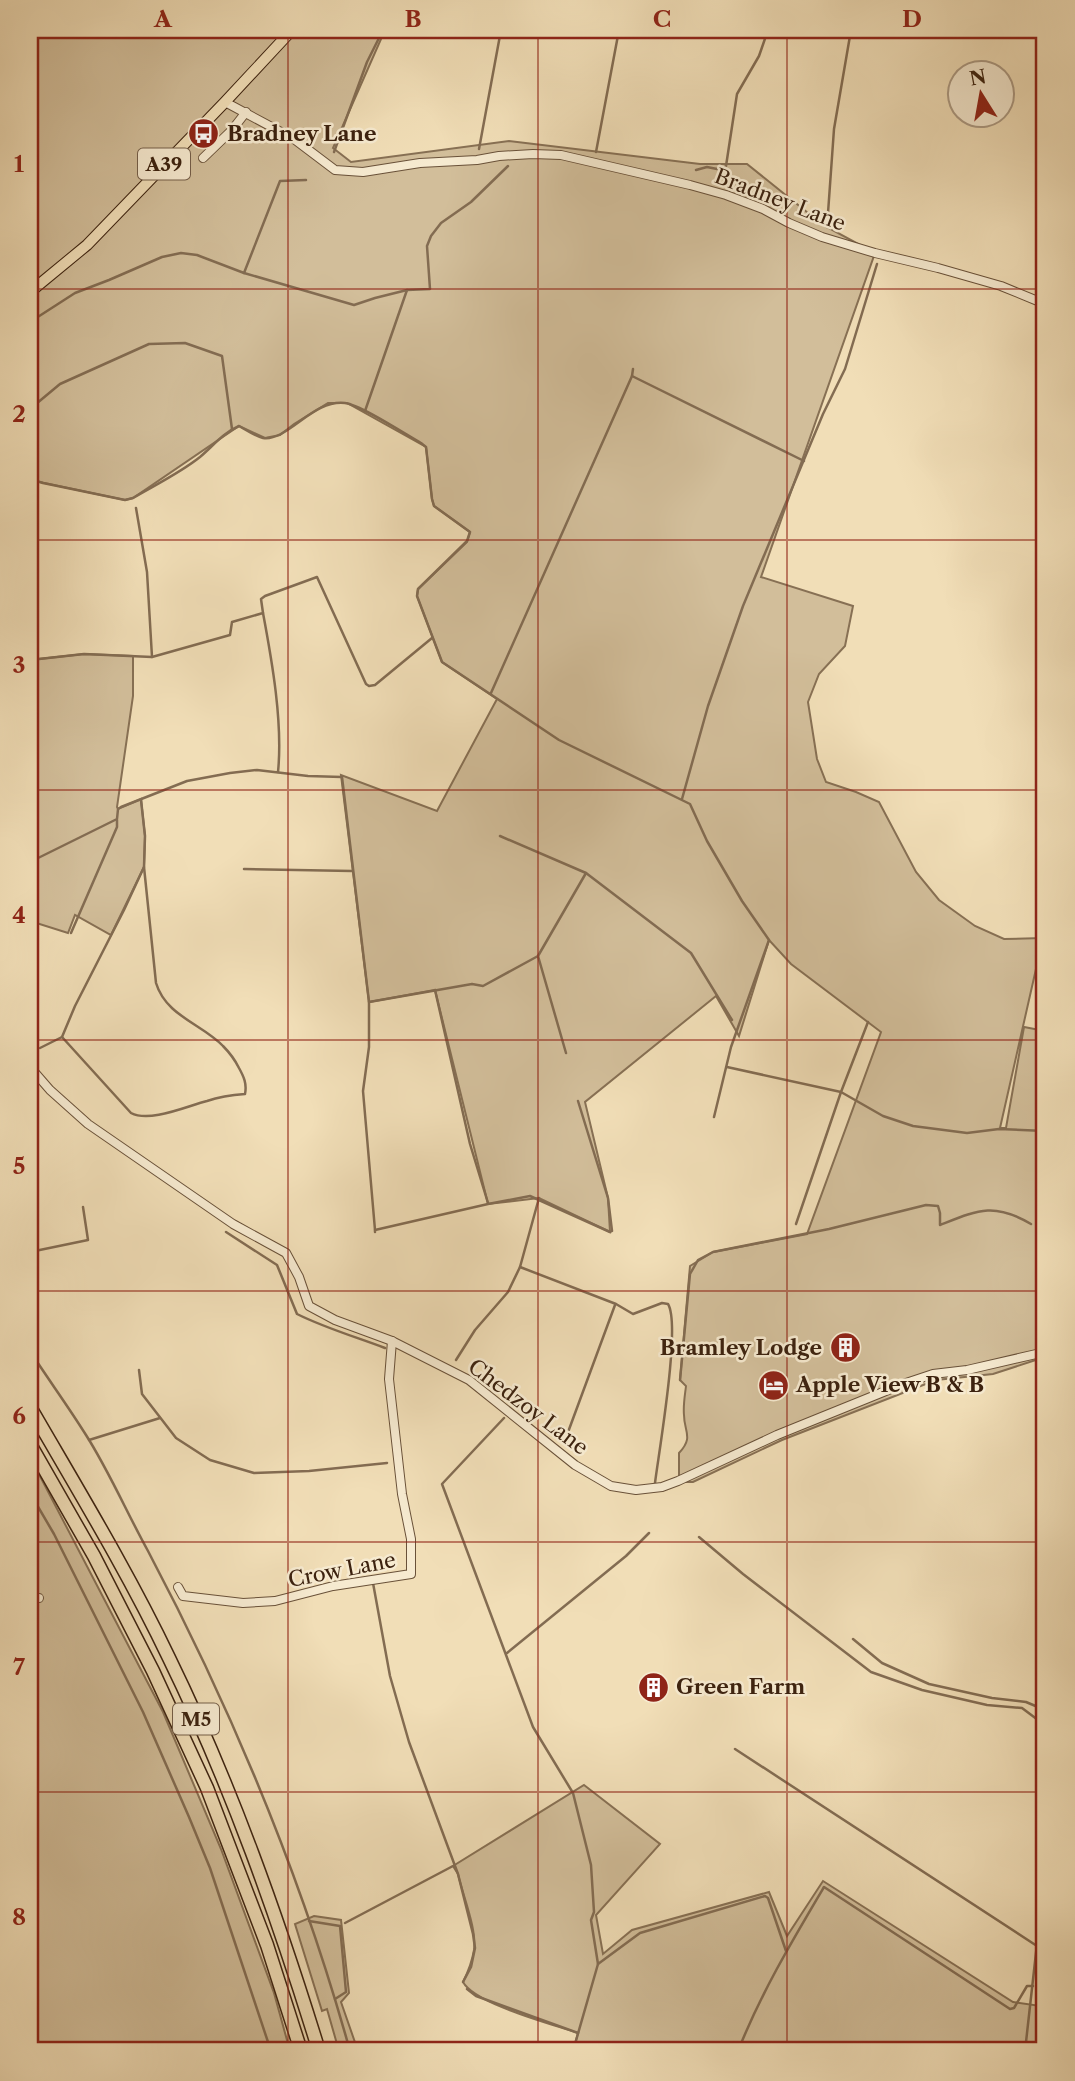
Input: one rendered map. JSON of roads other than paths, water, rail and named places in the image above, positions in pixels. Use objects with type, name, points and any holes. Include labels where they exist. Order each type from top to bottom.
[{"type":"highway","name":"M5","points":[[30,1407],[110,1544],[170,1659],[257,1865],[319,2051]]},
{"type":"highway","name":"M5","points":[[30,1444],[94,1556],[207,1788],[267,1945],[301,2051]]},
{"type":"main road","name":"A39","points":[[30,292],[87,245],[292,30]]},
{"type":"street","name":"Bradney Lane","points":[[225,102],[295,139],[335,170],[363,172],[420,163],[499,156],[561,155],[726,195],[822,237],[1001,286],[1045,304]]},
{"type":"street","points":[[203,158],[232,131],[246,112]]},
{"type":"street","name":"Chedzoy Lane","points":[[30,1067],[50,1090],[88,1124],[233,1224],[286,1253],[299,1277],[309,1306],[335,1320],[392,1341],[469,1380],[575,1465],[611,1486],[636,1490],[662,1487],[778,1435],[903,1384],[933,1374],[967,1370],[1045,1352]]},
{"type":"street","name":"Crow Lane","points":[[178,1587],[183,1595],[243,1603],[275,1601],[333,1586],[411,1574],[411,1539],[402,1494],[389,1379],[392,1341]]},
{"type":"waterway","points":[[334,152],[367,62],[383,30]]},
{"type":"waterway","points":[[479,149],[501,30]]},
{"type":"waterway","points":[[596,152],[619,30]]},
{"type":"waterway","points":[[696,170],[707,167],[722,170],[726,166],[737,94],[759,56],[768,30]]},
{"type":"waterway","points":[[827,227],[834,129],[851,30]]},
{"type":"waterway","points":[[30,322],[75,293],[162,257],[181,253],[197,255],[244,273],[354,305],[407,290],[430,289],[427,246],[431,236],[441,223],[471,202],[508,166]]},
{"type":"waterway","points":[[244,273],[280,181],[306,180]]},
{"type":"waterway","points":[[682,799],[708,706],[743,606],[823,414],[845,369],[877,264]]},
{"type":"waterway","points":[[365,411],[407,290]]},
{"type":"waterway","points":[[30,409],[60,384],[149,344],[185,343],[222,356],[232,429]]},
{"type":"waterway","points":[[633,369],[632,376],[804,461]]},
{"type":"waterway","points":[[491,693],[632,376]]},
{"type":"waterway","points":[[30,479],[125,500],[184,468],[239,426],[260,437],[272,437],[322,407],[345,403],[361,409],[426,447],[434,506],[470,532],[467,541],[418,589],[417,596],[442,662],[559,740],[690,804],[707,841],[742,901],[769,940],[731,1047],[714,1117]]},
{"type":"waterway","points":[[136,508],[147,572],[152,657]]},
{"type":"waterway","points":[[30,660],[84,654],[152,657],[230,635],[232,622],[263,613],[261,599],[265,596],[317,577],[369,686],[375,685],[432,638]]},
{"type":"waterway","points":[[263,613],[278,713],[278,772]]},
{"type":"waterway","points":[[30,862],[117,819],[118,809],[121,807],[187,781],[257,770],[342,777],[369,1002],[369,1047],[363,1091],[375,1230]]},
{"type":"waterway","points":[[40,1048],[62,1037],[144,867],[145,836],[141,800]]},
{"type":"waterway","points":[[71,933],[117,827],[117,820]]},
{"type":"waterway","points":[[500,836],[586,873],[691,953],[732,1020]]},
{"type":"waterway","points":[[62,1037],[131,1113],[139,1116],[158,1115],[216,1098],[245,1094],[244,1078],[236,1062],[215,1038],[176,1012],[161,994],[156,983],[144,867]]},
{"type":"waterway","points":[[244,869],[352,871]]},
{"type":"waterway","points":[[369,1002],[472,984],[483,986],[538,956],[586,873]]},
{"type":"waterway","points":[[538,956],[566,1053]]},
{"type":"waterway","points":[[435,990],[470,1144],[488,1203]]},
{"type":"waterway","points":[[796,1224],[868,1022]]},
{"type":"waterway","points":[[727,1067],[841,1092],[883,1116],[913,1126],[967,1133],[999,1129],[1045,1131]]},
{"type":"waterway","points":[[375,1232],[530,1196],[612,1231],[608,1198],[578,1101]]},
{"type":"waterway","points":[[456,1360],[475,1330],[508,1292],[520,1267],[539,1198]]},
{"type":"waterway","points":[[680,1380],[690,1274],[698,1260],[713,1252],[829,1229],[926,1205],[938,1206],[940,1225],[965,1215],[986,1211],[1007,1213],[1031,1224]]},
{"type":"waterway","points":[[30,1252],[88,1240],[83,1207]]},
{"type":"waterway","points":[[226,1232],[277,1265],[297,1314],[385,1348]]},
{"type":"waterway","points":[[520,1267],[616,1304],[633,1314],[662,1303],[668,1304],[671,1316],[671,1361],[655,1483]]},
{"type":"waterway","points":[[564,1443],[615,1305]]},
{"type":"waterway","points":[[30,1351],[102,1463],[179,1611],[236,1733],[310,1922],[350,2051]]},
{"type":"waterway","points":[[139,1370],[142,1394],[176,1438],[210,1460],[254,1473],[309,1471],[387,1463]]},
{"type":"waterway","points":[[89,1440],[160,1418]]},
{"type":"waterway","points":[[504,1418],[442,1484],[533,1727],[573,1793],[591,1865],[594,1912],[591,1920],[598,1964],[573,2051]]},
{"type":"waterway","points":[[30,1493],[54,1534],[143,1712],[189,1817],[210,1868],[271,2051]]},
{"type":"waterway","points":[[507,1653],[626,1556],[649,1533]]},
{"type":"waterway","points":[[699,1537],[871,1672],[922,1690],[987,1705],[1022,1708],[1042,1723],[1045,1735]]},
{"type":"waterway","points":[[373,1583],[390,1676],[409,1742],[458,1874],[473,1934],[475,1948],[471,1967],[463,1982]]},
{"type":"waterway","points":[[853,1639],[882,1663],[929,1684],[992,1698],[1026,1702],[1045,1710]]},
{"type":"waterway","points":[[735,1749],[1037,1946]]},
{"type":"waterway","points":[[1025,2051],[1040,1917],[1045,1831]]},
{"type":"waterway","points":[[345,1923],[453,1866]]},
{"type":"waterway","points":[[738,2051],[767,1988],[824,1887],[1010,2009],[1014,2008],[1027,1986],[1033,1986]]},
{"type":"waterway","points":[[598,1964],[640,1933],[765,1896],[786,1951]]},
{"type":"waterway","points":[[309,1921],[340,1926],[346,1992],[335,1999]]},
{"type":"waterway","points":[[1037,2051],[1045,1981]]},
{"type":"waterway","points":[[467,1989],[476,1996],[578,2033]]},
{"type":"place","name":"Bradney Lane","points":[[204,134]]},
{"type":"place","name":"Bramley Lodge","points":[[845,1348]]},
{"type":"place","name":"Apple View B & B","points":[[773,1385]]},
{"type":"place","name":"Green Farm","points":[[653,1687]]}]
